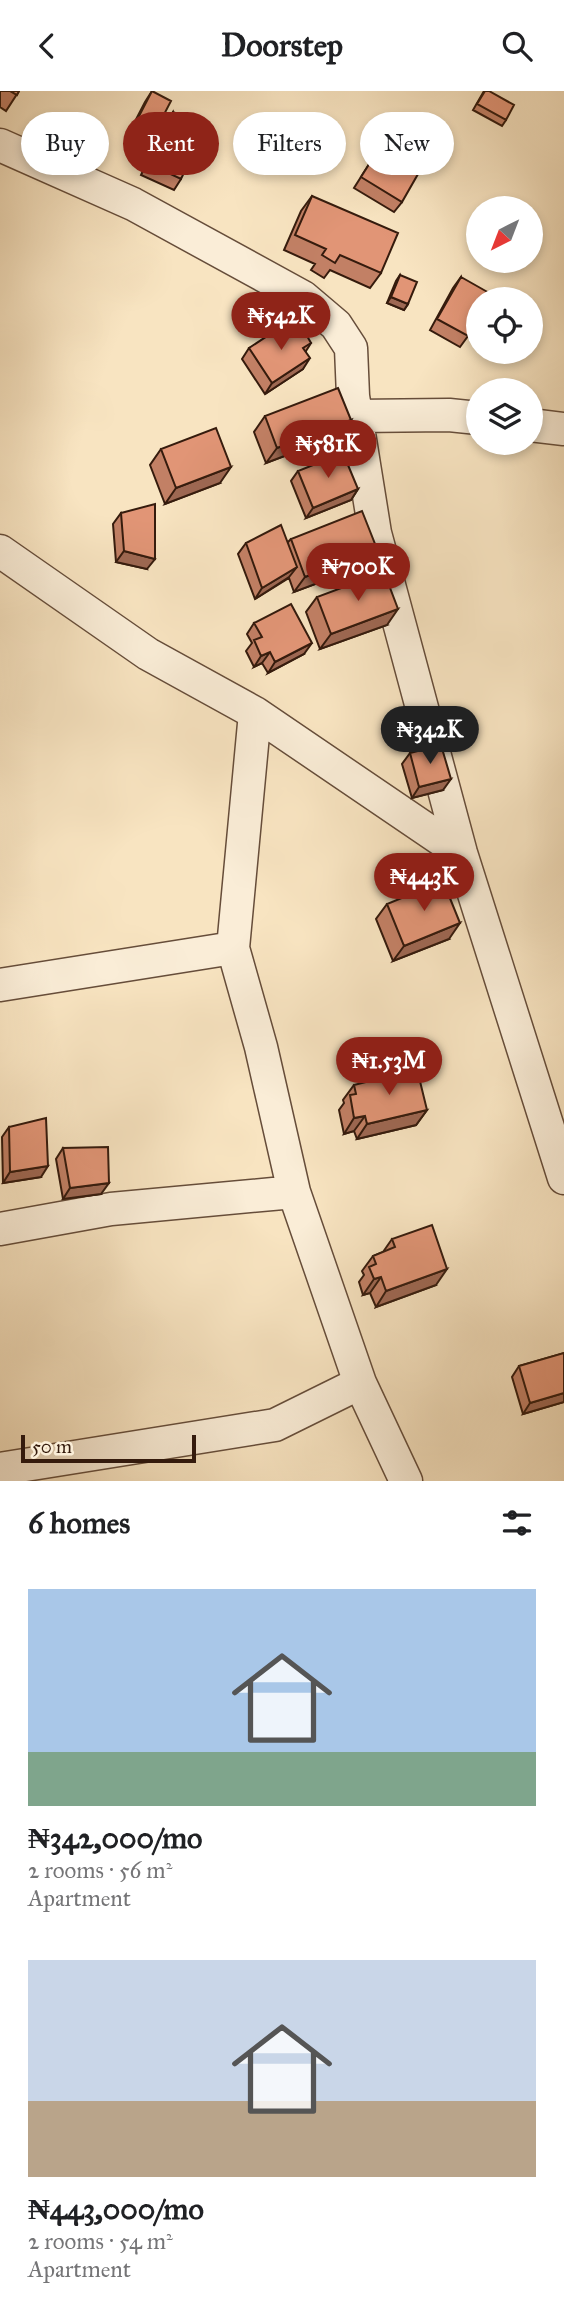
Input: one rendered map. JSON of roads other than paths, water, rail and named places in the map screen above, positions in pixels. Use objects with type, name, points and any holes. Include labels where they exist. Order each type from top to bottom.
[{"type":"street","points":[[0,145],[133,204],[303,297],[336,325],[351,348],[356,416],[376,533],[461,853],[564,1178]]},
{"type":"street","points":[[356,416],[466,417]]},
{"type":"street","points":[[543,427],[564,429]]},
{"type":"street","points":[[0,551],[148,654],[255,713],[461,853]]},
{"type":"street","points":[[255,713],[233,948],[261,1047],[294,1192],[360,1384],[406,1481]]},
{"type":"street","points":[[0,985],[233,948]]},
{"type":"street","points":[[0,1230],[111,1209],[294,1192]]},
{"type":"street","points":[[0,1469],[275,1425],[360,1384]]}]
